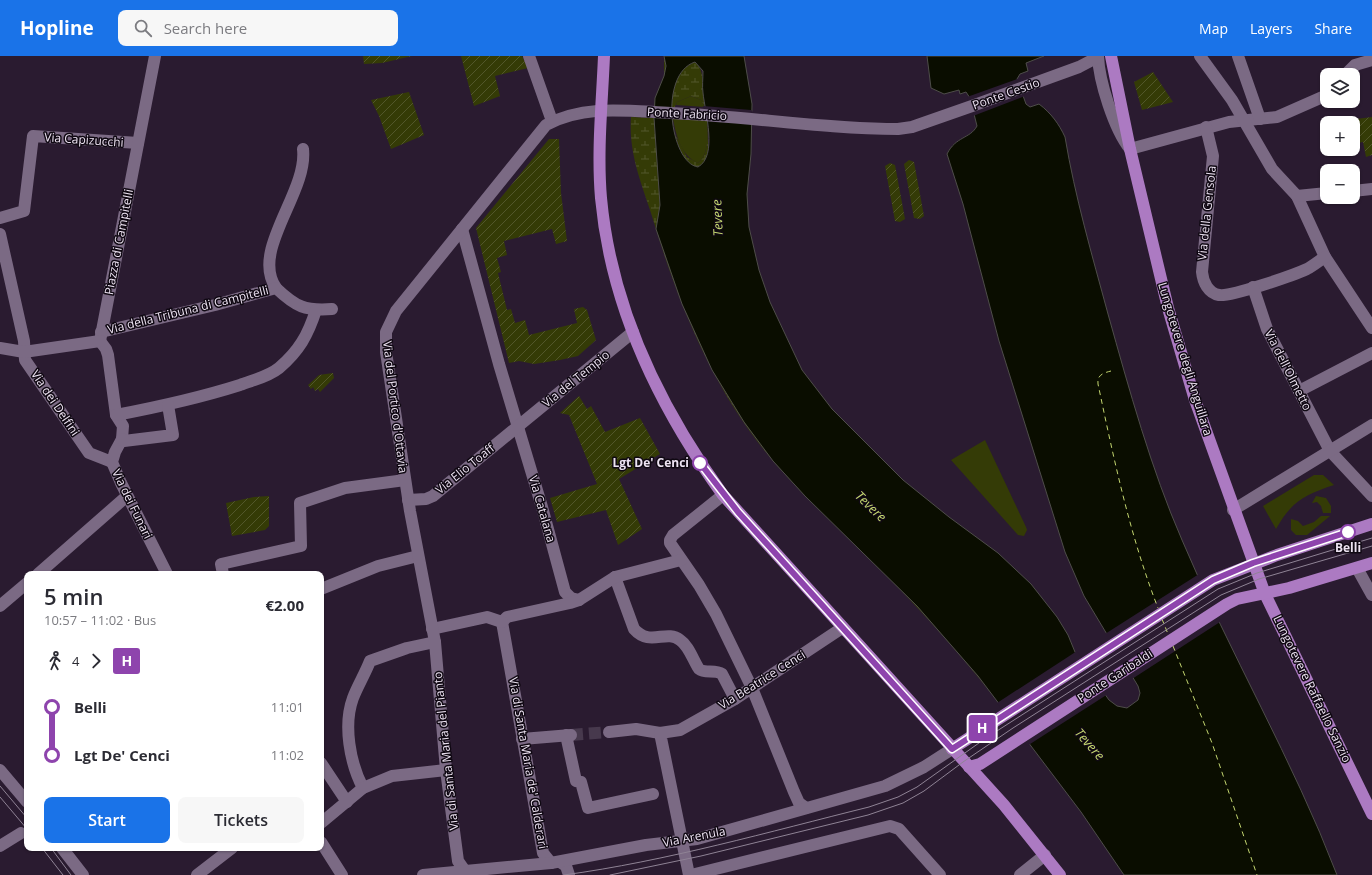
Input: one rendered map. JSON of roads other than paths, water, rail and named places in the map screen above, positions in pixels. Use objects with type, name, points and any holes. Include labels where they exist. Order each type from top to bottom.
[{"type":"main road","points":[[604,56],[600,110],[600,170],[604,221],[618,286],[633,332],[663,401],[700,463],[723,495],[1020,823],[1060,875]]},
{"type":"main road","name":"Lungotevere degli Anguillara","points":[[1111,56],[1130,149],[1168,308],[1195,400],[1253,563]]},
{"type":"main road","points":[[956,752],[980,730],[1213,580],[1253,563],[1372,524]]},
{"type":"main road","name":"Lungotevere Raffaello Sanzio","points":[[1253,563],[1265,594],[1368,794],[1372,814]]},
{"type":"main road","name":"Ponte Garibaldi","points":[[969,767],[976,767],[1227,604],[1237,599],[1265,594],[1372,563]]},
{"type":"street","name":"Piazza di Campitelli","points":[[101,337],[155,56]]},
{"type":"street","points":[[529,56],[552,121]]},
{"type":"street","name":"Ponte Cestio","points":[[851,127],[898,129],[912,127],[1079,67],[1098,56]]},
{"type":"street","name":"Lungotevere degli Anguillara","points":[[1098,56],[1113,118],[1120,135],[1130,149]]},
{"type":"street","points":[[1200,56],[1232,100],[1272,169],[1297,196],[1325,257],[1372,328]]},
{"type":"street","points":[[1238,56],[1260,119]]},
{"type":"street","points":[[1352,68],[1355,65],[1372,60]]},
{"type":"street","points":[[1130,149],[1206,127],[1244,120],[1277,117],[1320,98]]},
{"type":"street","name":"Ponte Fabricio","points":[[552,121],[576,114],[614,109],[722,115],[760,120],[851,127]]},
{"type":"street","name":"Via del Portico d'Ottavia","points":[[432,628],[408,500],[386,352],[386,332],[396,311],[546,125],[552,121]]},
{"type":"street","name":"Via della Gensola","points":[[1206,127],[1213,156],[1202,272],[1205,285],[1216,294],[1230,295],[1253,287]]},
{"type":"street","name":"Via Capizucchi","points":[[0,218],[24,211],[33,136],[138,143]]},
{"type":"street","points":[[276,288],[270,278],[269,258],[275,239],[294,194],[303,166],[303,149]]},
{"type":"street","points":[[1360,190],[1372,189]]},
{"type":"street","points":[[1297,196],[1320,194]]},
{"type":"street","name":"Via Catalana","points":[[462,230],[565,592]]},
{"type":"street","name":"Via dei Delfini","points":[[0,234],[24,341],[25,360],[89,453],[112,462]]},
{"type":"street","points":[[1253,287],[1306,269],[1325,257]]},
{"type":"street","name":"Via dell'Olmetto","points":[[1253,287],[1267,329],[1330,451],[1372,496]]},
{"type":"street","name":"Via della Tribuna di Campitelli","points":[[24,352],[101,337],[276,288],[299,307],[316,310],[332,309]]},
{"type":"street","points":[[116,415],[168,405],[268,376],[279,368],[304,340],[316,310]]},
{"type":"street","name":"Via del Tempio","points":[[518,427],[633,332]]},
{"type":"street","points":[[101,337],[108,355],[116,415],[123,426],[122,439],[124,442],[173,435],[168,405]]},
{"type":"street","points":[[0,348],[24,352]]},
{"type":"street","points":[[1299,391],[1372,353]]},
{"type":"street","points":[[1233,510],[1372,425]]},
{"type":"street","name":"Via Elio Toaff","points":[[408,500],[426,499],[433,496],[518,427]]},
{"type":"street","name":"Via dei Funari","points":[[122,439],[115,452],[112,462],[166,571]]},
{"type":"street","points":[[222,571],[221,564],[301,546],[300,503],[345,488],[405,480]]},
{"type":"street","points":[[723,495],[670,540],[670,546],[699,585],[716,614],[752,688],[799,803],[806,808]]},
{"type":"street","points":[[41,571],[128,496]]},
{"type":"street","points":[[324,589],[378,566],[418,556]]},
{"type":"street","points":[[432,628],[487,617],[502,622],[508,617],[556,607],[579,600],[615,577],[681,560]]},
{"type":"street","points":[[1357,568],[1372,595]]},
{"type":"street","points":[[615,577],[634,629],[638,634],[645,638],[671,636],[680,640],[699,669],[702,671],[719,672],[722,674],[735,699]]},
{"type":"street","points":[[0,606],[24,586]]},
{"type":"street","points":[[565,592],[571,598],[579,600]]},
{"type":"street","points":[[556,607],[563,600],[565,592]]},
{"type":"street","name":"Via di Santa Maria de' Calderari","points":[[502,622],[510,660],[522,739],[543,853],[556,862],[566,866],[569,875]]},
{"type":"street","name":"Via di Santa Maria del Pianto","points":[[432,628],[435,642],[446,770],[458,861],[465,871]]},
{"type":"street","name":"Via Beatrice Cenci","points":[[660,734],[680,730],[735,699],[842,628]]},
{"type":"street","points":[[363,788],[358,779],[350,749],[349,716],[353,698],[370,661],[407,648],[435,642]]},
{"type":"street","points":[[609,732],[636,729],[660,734],[690,875],[890,826],[896,827],[940,875]]},
{"type":"street","points":[[522,739],[569,735],[576,781],[581,782],[588,808],[653,794]]},
{"type":"street","name":"Via Arenula","points":[[423,875],[556,862],[646,845],[682,842],[732,830],[892,783],[956,752]]},
{"type":"street","points":[[324,768],[347,802]]},
{"type":"street","points":[[0,770],[24,798]]},
{"type":"street","points":[[324,821],[363,788],[392,776],[446,770]]},
{"type":"street","points":[[0,846],[21,833]]},
{"type":"street","points":[[324,847],[342,875]]},
{"type":"street","points":[[64,851],[83,875]]},
{"type":"street","points":[[197,875],[207,862],[228,851]]},
{"type":"street","points":[[1020,875],[1046,855]]},
{"type":"water","name":"Tevere","points":[[664,56],[744,56],[752,104],[751,154],[747,194],[749,227],[759,270],[770,302],[802,370],[832,409],[903,480],[949,517],[998,553],[1031,584],[1057,617],[1068,635],[1075,652],[1109,700],[1117,706],[1127,708],[1138,700],[1140,693],[1138,686],[1084,596],[1065,552],[999,341],[963,204],[947,154],[954,144],[971,133],[977,126],[970,98],[966,92],[960,94],[959,90],[944,94],[931,88],[927,56],[1044,56],[1026,63],[1028,71],[1020,74],[1017,79],[1026,104],[1030,107],[1039,104],[1043,107],[1054,119],[1065,137],[1079,204],[1108,314],[1141,428],[1160,485],[1182,540],[1220,624],[1301,790],[1337,875],[1124,875],[1081,812],[978,676],[917,606],[805,496],[773,461],[744,422],[712,370],[682,304],[656,229],[660,205],[654,118],[655,98],[664,76],[666,66]],"holes":[[[695,62],[703,71],[703,90],[708,122],[709,144],[708,153],[704,161],[698,167],[688,162],[681,151],[675,135],[672,118],[672,99],[676,83],[683,70]]]},
{"type":"tunnel","points":[[571,735],[609,732]]},
{"type":"tram line","points":[[564,875],[679,854],[869,807],[898,797],[917,787],[986,738],[1218,589],[1257,573],[1372,538]]},
{"type":"tram line","points":[[610,875],[701,856],[868,815],[903,803],[924,791],[1013,728],[1221,595],[1259,579],[1372,546]]},
{"type":"tram line","points":[[0,786],[24,814]]},
{"type":"tram line","points":[[0,797],[24,825]]},
{"type":"tram line","points":[[44,851],[63,875]]},
{"type":"tram line","points":[[53,851],[71,875]]},
{"type":"place","name":"Lgt De' Cenci","points":[[700,463]]},
{"type":"place","name":"Belli","points":[[1348,532]]}]
